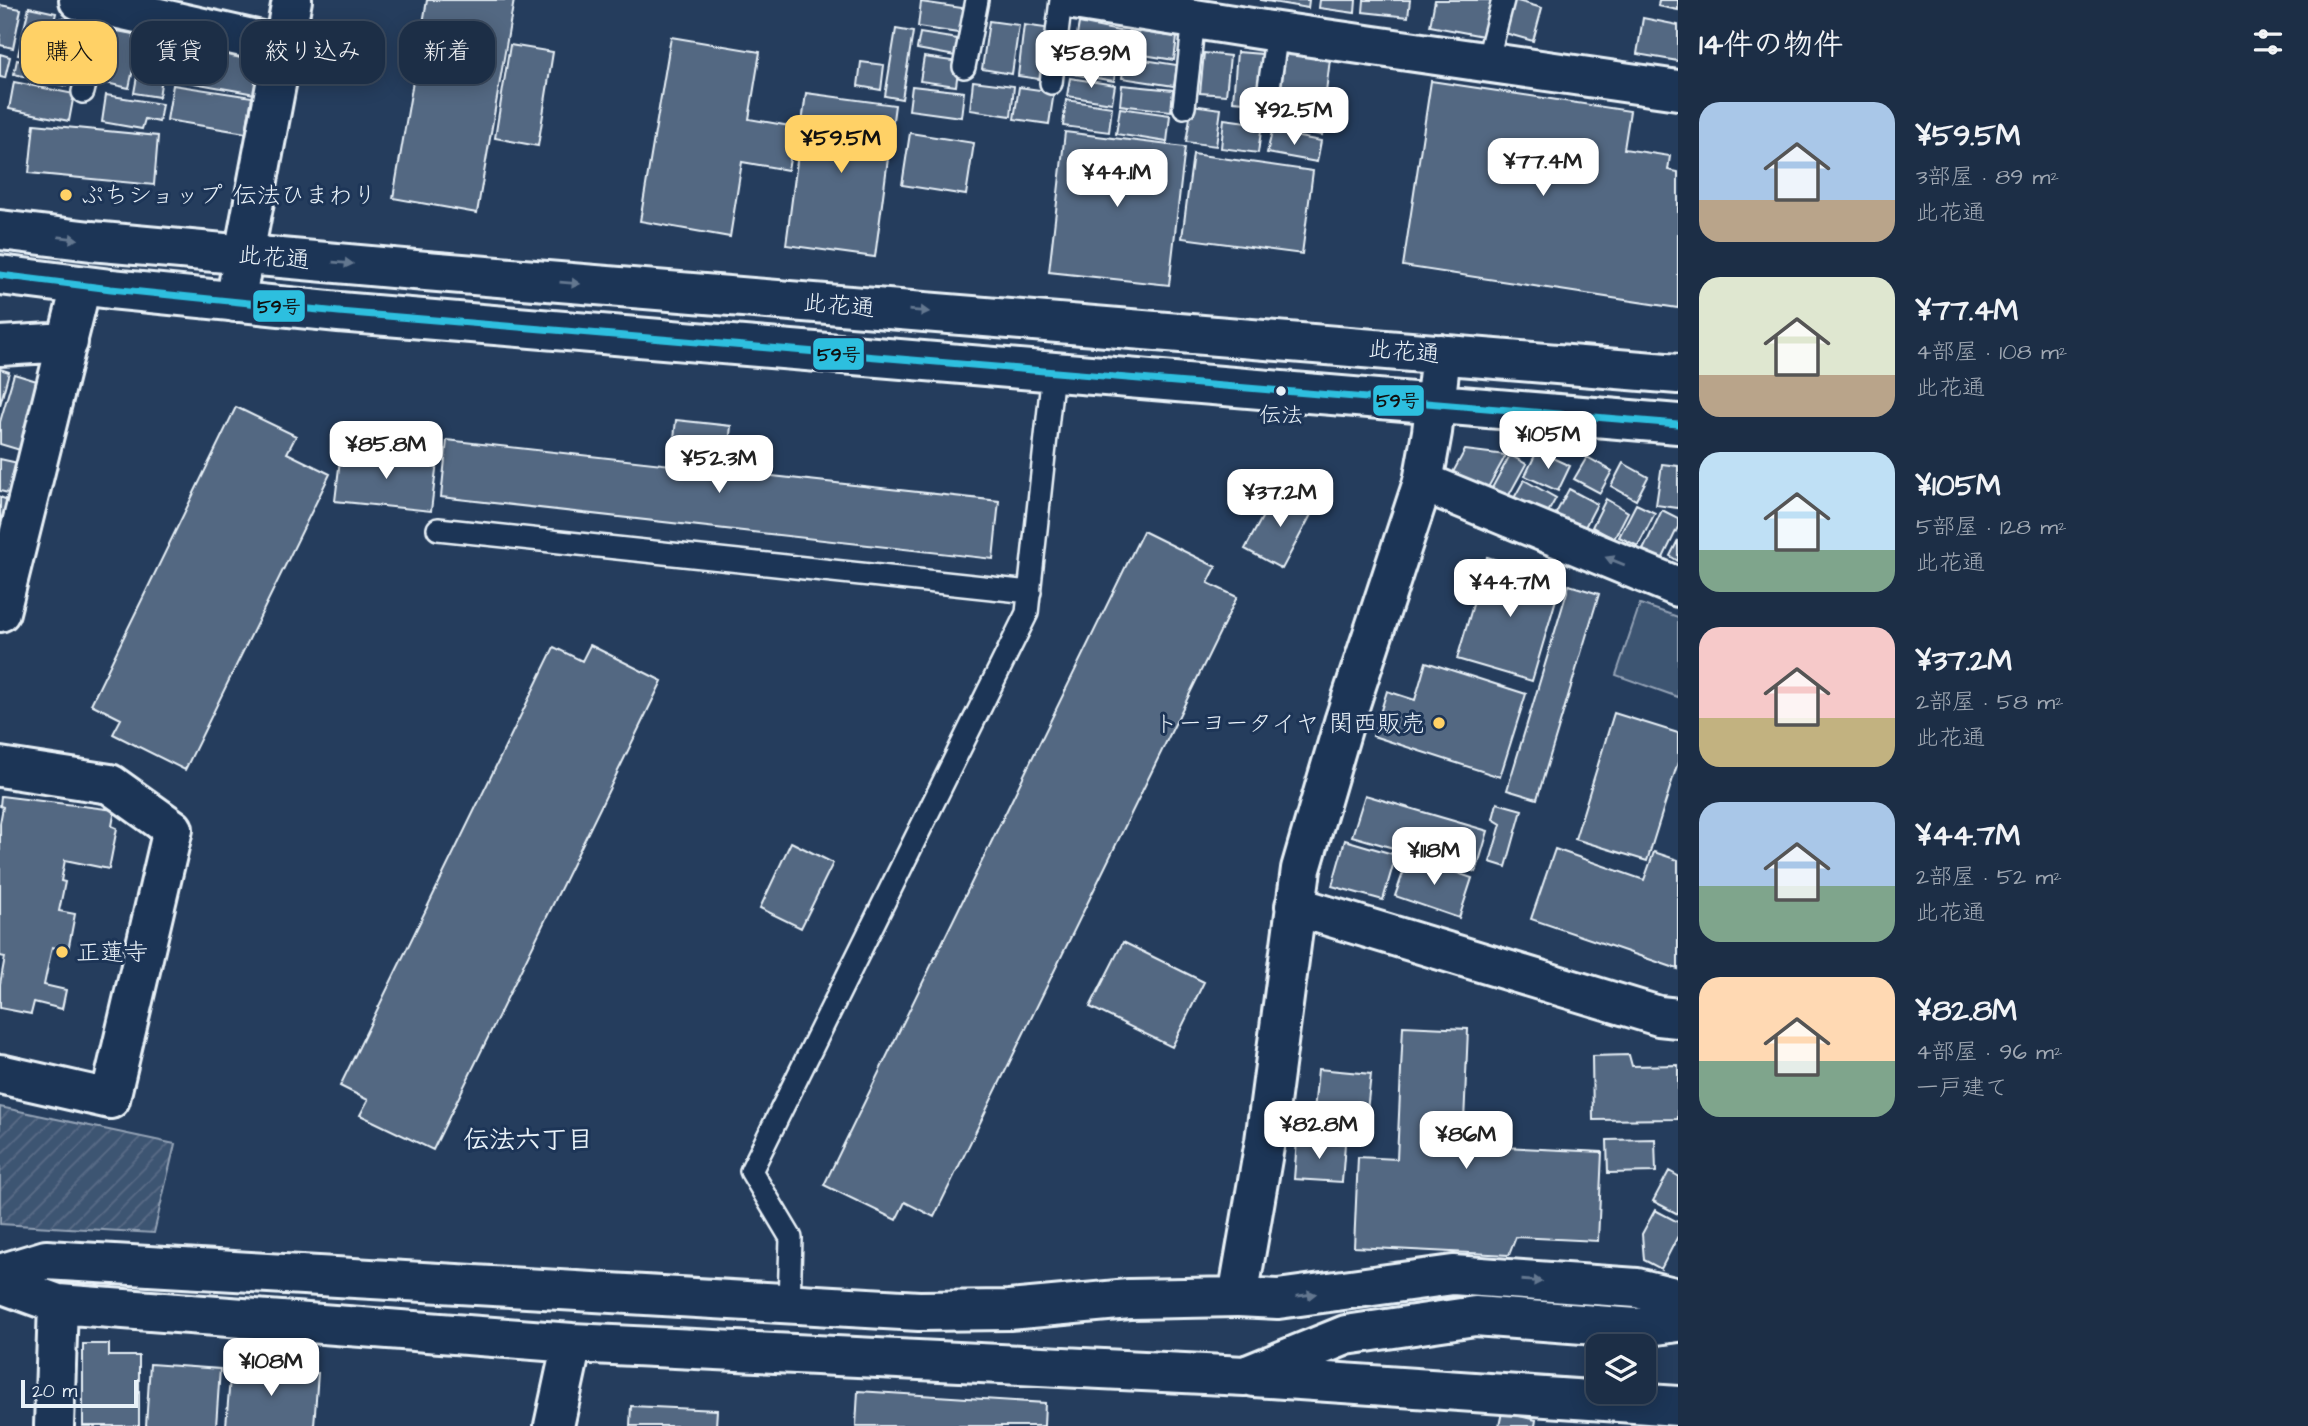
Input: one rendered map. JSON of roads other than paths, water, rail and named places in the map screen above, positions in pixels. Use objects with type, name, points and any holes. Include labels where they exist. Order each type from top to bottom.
[{"type":"street","points":[[288,21],[292,0]]},
{"type":"street","points":[[1074,0],[1194,19],[1240,13],[1277,32],[1678,90]]},
{"type":"street","points":[[91,3],[241,37]]},
{"type":"street","points":[[235,302],[276,84]]},
{"type":"street","name":"此花通","points":[[0,230],[91,241],[426,271],[1678,374]]},
{"type":"street","name":"此花通","points":[[0,275],[235,302],[1678,424]]},
{"type":"street","points":[[0,612],[81,286]]},
{"type":"street","points":[[0,346],[68,342]]},
{"type":"street","points":[[1238,1297],[1265,1141],[1301,869],[1343,722],[1423,482],[1441,354]]},
{"type":"street","points":[[1423,482],[1678,587]]},
{"type":"street","points":[[0,767],[110,784],[173,829],[110,1099],[0,1073]]},
{"type":"street","points":[[1295,906],[1659,1016],[1678,1018]]},
{"type":"street","points":[[0,1274],[46,1260],[919,1311],[1009,1310],[1129,1300],[1238,1297],[1278,1299],[1453,1275],[1637,1288],[1678,1298]]},
{"type":"street","points":[[0,1283],[58,1304],[572,1343],[1245,1376],[1678,1406]]},
{"type":"street","points":[[54,1426],[58,1304]]},
{"type":"street","points":[[1245,1376],[1346,1335],[1475,1316],[1636,1328],[1678,1322]]},
{"type":"street","points":[[554,1426],[572,1343]]},
{"type":"lane","points":[[964,67],[977,0]]},
{"type":"lane","points":[[1051,83],[1061,0]]},
{"type":"lane","points":[[1487,62],[1503,0]]},
{"type":"lane","points":[[83,92],[91,3]]},
{"type":"lane","points":[[1184,107],[1194,19]]},
{"type":"lane","points":[[1265,115],[1277,32]]},
{"type":"lane","points":[[789,1303],[791,1238],[751,1171],[1027,613],[1053,372]]},
{"type":"lane","points":[[438,529],[1030,592]]},
{"type":"place","name":"ぷちショップ 伝法ひまわり","points":[[66,195]]},
{"type":"place","name":"伝法","points":[[1281,391]]},
{"type":"place","name":"トーヨータイヤ 関西販売","points":[[1439,723]]},
{"type":"place","name":"正蓮寺","points":[[62,952]]},
{"type":"district","name":"伝法六丁目","points":[[528,1139]]}]
